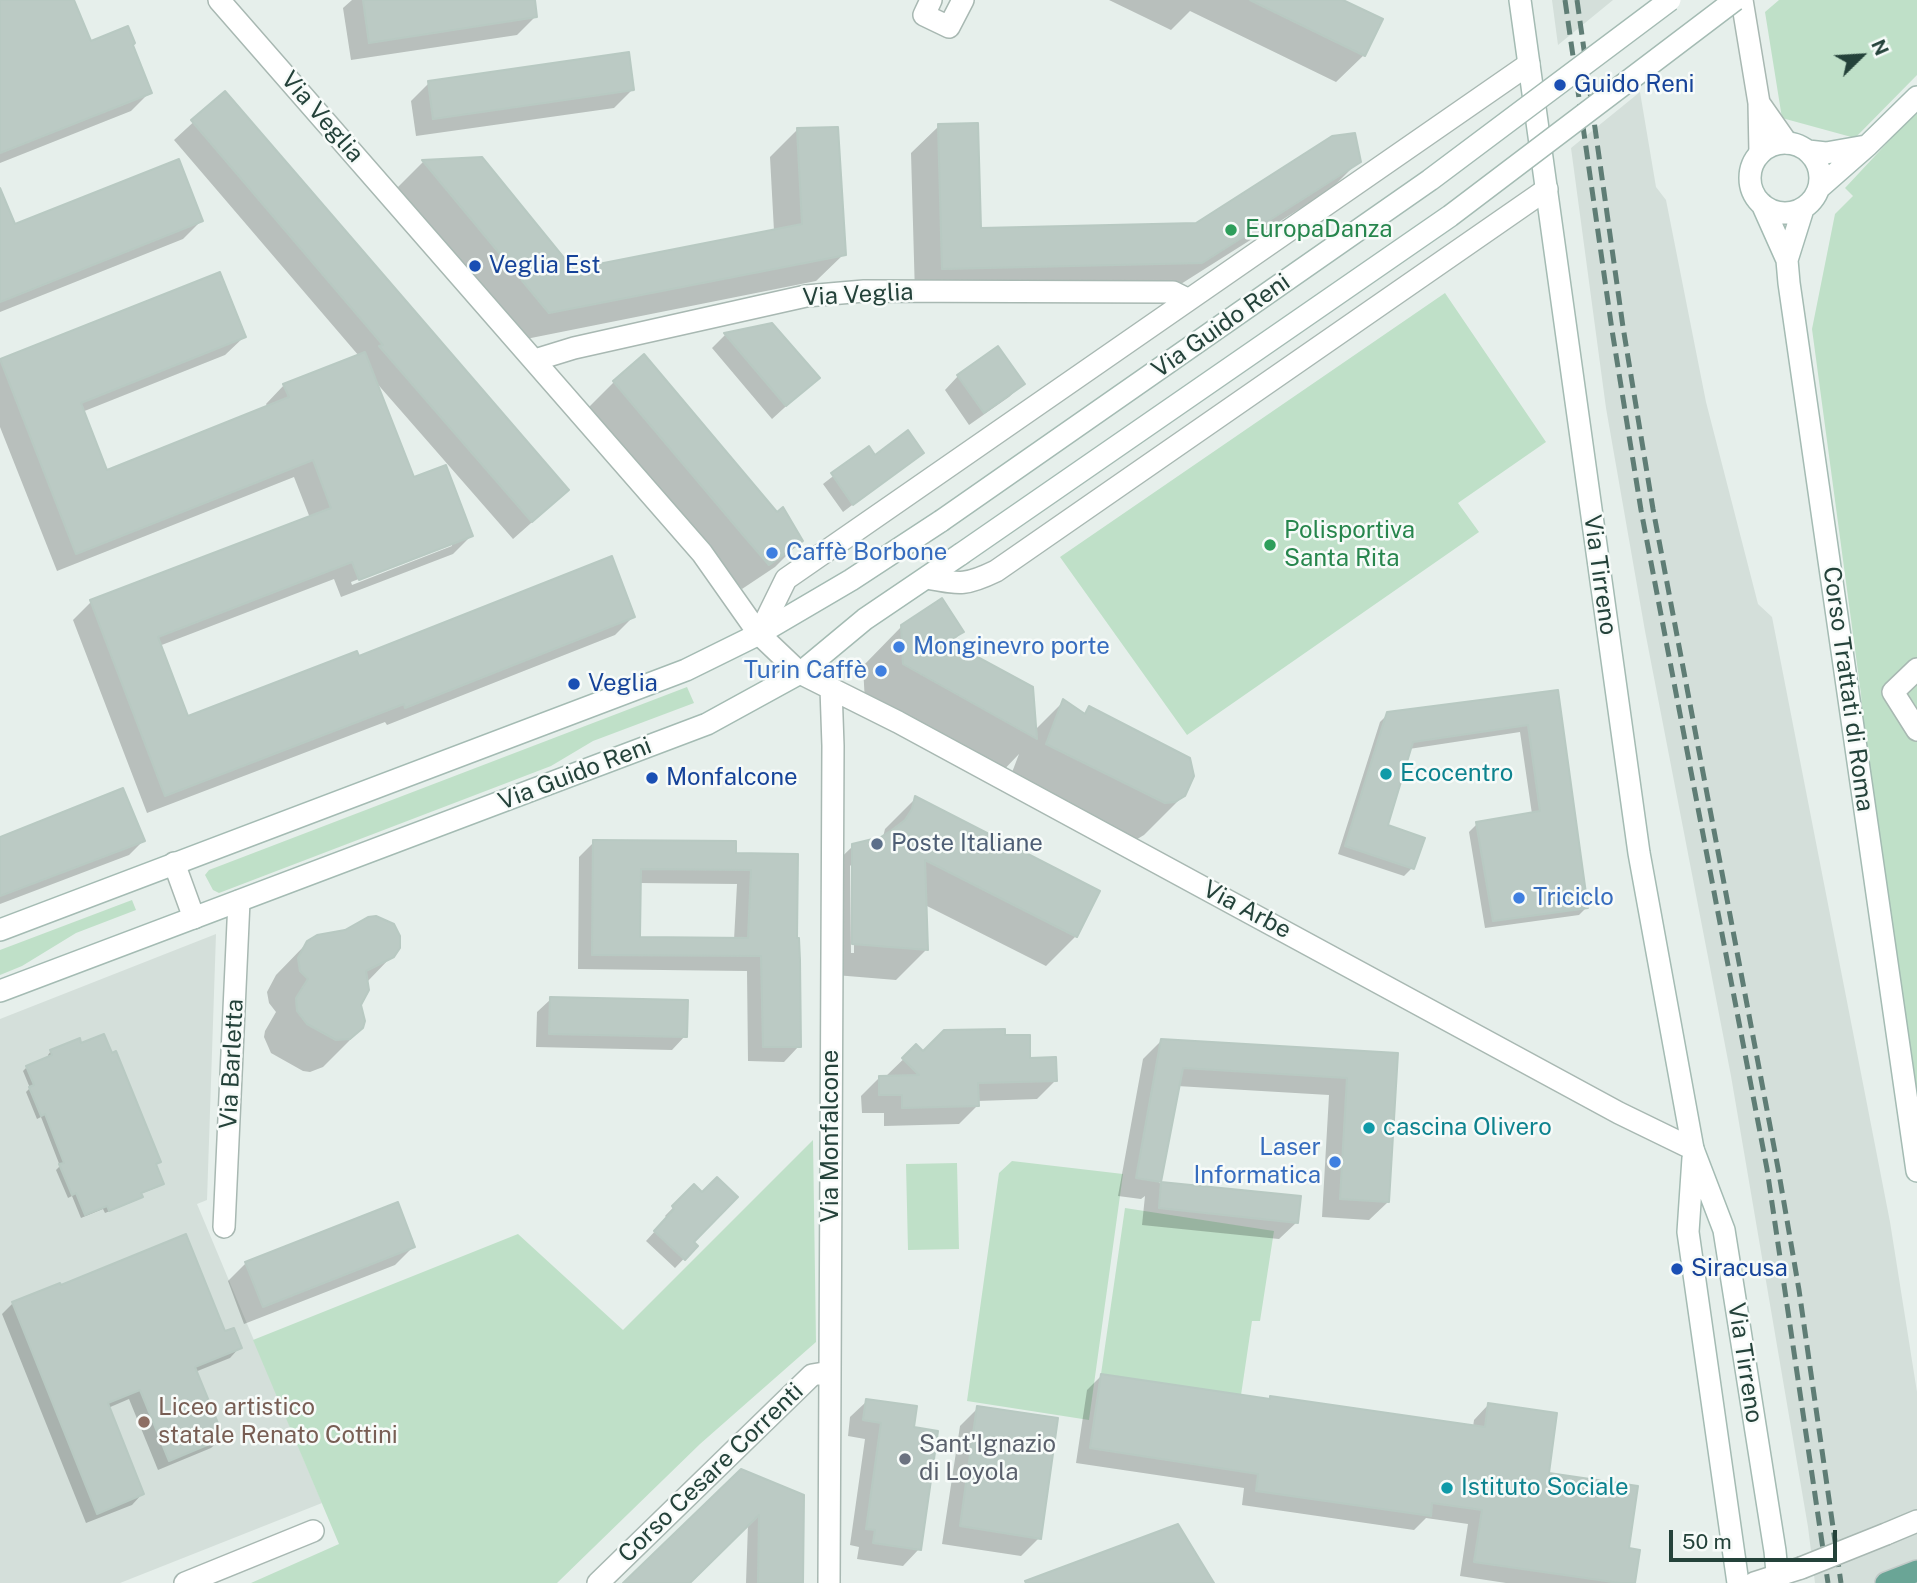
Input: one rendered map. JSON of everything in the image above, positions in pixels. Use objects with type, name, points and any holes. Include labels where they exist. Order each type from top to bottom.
[{"type":"main road","points":[[1886,1583],[1917,1571]]},
{"type":"street","name":"Via Veglia","points":[[219,0],[714,567],[760,634],[800,673]]},
{"type":"street","points":[[931,0],[924,15],[949,27],[963,0]]},
{"type":"street","name":"Via Tirreno","points":[[1520,0],[1639,853],[1693,1149],[1724,1230],[1778,1579]]},
{"type":"street","name":"Via Guido Reni","points":[[0,930],[686,670],[760,634],[851,580],[941,521],[1430,180],[1670,0]]},
{"type":"street","name":"Via Guido Reni","points":[[0,991],[707,724],[800,673],[865,619],[1450,216],[1735,0]]},
{"type":"street","points":[[1742,0],[1759,103],[1760,153]]},
{"type":"street","name":"Via Guido Reni","points":[[760,634],[786,579],[1528,64]]},
{"type":"street","points":[[1762,204],[1774,212],[1784,214],[1803,209],[1811,202],[1819,188],[1917,97]]},
{"type":"street","points":[[1759,103],[1787,143]]},
{"type":"street","points":[[1787,260],[1762,204],[1751,187],[1749,176],[1752,164],[1760,153],[1778,143],[1799,145],[1808,151],[1820,170],[1819,188]]},
{"type":"street","points":[[1808,151],[1826,153],[1868,145]]},
{"type":"street","points":[[927,578],[960,584],[974,582],[996,571],[1547,189]]},
{"type":"street","name":"Corso Trattati di Roma","points":[[1803,209],[1787,260],[1917,1171]]},
{"type":"street","name":"Via Veglia","points":[[535,360],[574,348],[806,296],[864,291],[1173,292],[1187,299]]},
{"type":"street","points":[[1917,669],[1893,692],[1917,730]]},
{"type":"street","name":"Via Arbe","points":[[800,673],[898,722],[1226,898],[1619,1113],[1693,1149]]},
{"type":"street","name":"Via Monfalcone","points":[[828,1583],[833,746],[831,688]]},
{"type":"street","points":[[174,863],[194,918]]},
{"type":"street","name":"Via Barletta","points":[[224,1227],[239,901]]},
{"type":"street","name":"Via Tirreno","points":[[1693,1149],[1688,1231],[1738,1583]]},
{"type":"street","name":"Corso Cesare Correnti","points":[[598,1583],[812,1375],[830,1372]]},
{"type":"street","points":[[1754,1583],[1778,1579],[1917,1521]]},
{"type":"street","points":[[185,1583],[313,1531]]},
{"type":"shaded area","points":[[1552,0],[1613,0],[1558,45]]},
{"type":"shaded area","points":[[1640,92],[1656,187],[1666,200],[1706,402],[1758,604],[1772,617],[1890,1222],[1917,1392],[1917,1583],[1815,1583],[1808,1527],[1731,1076],[1645,631],[1606,408],[1571,148]]},
{"type":"shaded area","name":"Liceo artistico statale Renato Cottini","points":[[216,934],[207,1200],[197,1204],[322,1503],[120,1583],[0,1583],[0,1019]]},
{"type":"green space","points":[[1779,0],[1917,0],[1917,75],[1855,138],[1782,118],[1765,12]]},
{"type":"green space","points":[[1917,111],[1917,1101],[1868,795],[1861,694],[1812,329],[1835,214],[1853,196],[1845,188]]},
{"type":"green space","name":"Polisportiva Santa Rita","points":[[1445,293],[1546,442],[1458,503],[1479,532],[1187,735],[1060,557]]},
{"type":"green space","points":[[687,687],[694,703],[593,741],[551,766],[219,893],[213,890],[205,875],[209,870]]},
{"type":"green space","points":[[132,900],[136,910],[76,933],[22,966],[0,975],[0,950]]},
{"type":"green space","points":[[813,1140],[816,1342],[700,1444],[557,1583],[251,1583],[339,1544],[253,1340],[518,1234],[623,1330]]},
{"type":"green space","points":[[1012,1161],[1123,1174],[1089,1420],[967,1401],[999,1173]]},
{"type":"green space","points":[[957,1163],[959,1249],[908,1250],[906,1164]]},
{"type":"green space","points":[[1125,1208],[1274,1231],[1260,1321],[1252,1321],[1241,1395],[1101,1374]]},
{"type":"building","points":[[0,0],[74,0],[91,41],[128,26],[152,93],[0,153]]},
{"type":"building","points":[[363,0],[535,0],[537,17],[369,43]]},
{"type":"building","points":[[1250,0],[1343,0],[1383,19],[1365,56]]},
{"type":"building","points":[[629,52],[634,90],[433,119],[428,81]]},
{"type":"building","points":[[225,91],[569,490],[532,522],[379,346],[383,345],[191,120]]},
{"type":"building","points":[[978,123],[981,228],[1196,223],[1332,136],[1355,133],[1361,162],[1202,263],[942,269],[938,124]]},
{"type":"building","points":[[838,127],[846,255],[549,313],[422,160],[482,157],[573,269],[802,224],[797,128]]},
{"type":"building","points":[[179,159],[203,221],[0,302],[0,188],[15,224]]},
{"type":"building","points":[[220,272],[246,337],[81,403],[107,470],[289,397],[283,384],[365,352],[414,477],[446,465],[473,536],[359,580],[352,562],[158,637],[188,716],[357,651],[359,656],[612,556],[635,617],[405,708],[404,704],[165,796],[90,600],[331,508],[313,460],[76,554],[0,359]]},
{"type":"building","points":[[772,323],[820,378],[786,406],[724,333]]},
{"type":"building","points":[[998,346],[1025,384],[984,413],[957,375]]},
{"type":"building","points":[[644,354],[777,512],[783,507],[803,541],[769,565],[744,536],[613,381]]},
{"type":"building","points":[[908,430],[924,453],[853,505],[831,473],[869,446],[875,455]]},
{"type":"building","points":[[942,598],[964,632],[948,641],[1033,687],[1037,739],[903,664],[901,625]]},
{"type":"building","points":[[1558,690],[1588,908],[1493,921],[1476,822],[1540,811],[1528,725],[1413,742],[1388,825],[1425,838],[1414,869],[1345,846],[1387,712]]},
{"type":"building","points":[[1063,699],[1085,714],[1089,706],[1190,758],[1194,776],[1185,796],[1175,802],[1165,803],[1046,744]]},
{"type":"building","points":[[123,788],[145,841],[0,896],[0,837]]},
{"type":"building","points":[[915,796],[1100,891],[1077,937],[925,860],[928,950],[852,944],[852,844],[881,837],[892,830],[905,820],[912,809]]},
{"type":"building","points":[[593,840],[736,841],[736,853],[798,854],[797,938],[800,960],[801,1047],[763,1047],[761,956],[592,955]],"holes":[[[641,869],[751,870],[748,938],[640,937]]]},
{"type":"building","points":[[376,916],[394,924],[400,936],[400,948],[394,957],[366,971],[369,990],[361,1005],[365,1021],[363,1028],[350,1039],[336,1040],[307,1024],[297,1011],[296,998],[308,979],[300,971],[298,958],[307,941],[317,935],[345,930],[368,917]]},
{"type":"building","points":[[550,997],[688,1000],[687,1037],[549,1034]]},
{"type":"building","points":[[1005,1029],[1005,1035],[1030,1035],[1030,1058],[1056,1057],[1057,1081],[978,1083],[979,1106],[902,1108],[902,1095],[879,1095],[879,1076],[919,1075],[902,1058],[916,1044],[923,1051],[944,1030]]},
{"type":"building","points":[[104,1034],[112,1053],[116,1051],[161,1162],[156,1164],[164,1184],[141,1193],[143,1197],[109,1211],[107,1206],[85,1215],[76,1193],[72,1195],[59,1164],[64,1163],[45,1114],[41,1116],[29,1087],[34,1085],[26,1066],[52,1055],[50,1050],[80,1038],[81,1043]]},
{"type":"building","name":"cascina Olivero","points":[[1161,1039],[1398,1053],[1389,1202],[1340,1199],[1347,1078],[1183,1068],[1161,1182],[1136,1178]]},
{"type":"building","points":[[717,1177],[738,1197],[694,1242],[698,1246],[685,1260],[654,1231],[674,1209],[672,1206],[694,1184],[702,1192]]},
{"type":"building","points":[[1161,1182],[1301,1196],[1298,1223],[1159,1208]]},
{"type":"building","points":[[398,1202],[415,1247],[263,1307],[245,1262]]},
{"type":"building","points":[[186,1234],[225,1331],[234,1328],[242,1348],[195,1367],[224,1438],[169,1461],[140,1390],[108,1403],[144,1494],[97,1514],[12,1302]]},
{"type":"building","name":"Istituto Sociale","points":[[1101,1374],[1485,1427],[1488,1403],[1557,1413],[1549,1473],[1638,1486],[1629,1548],[1640,1550],[1635,1583],[1474,1562],[1482,1510],[1432,1503],[1431,1516],[1256,1491],[1258,1474],[1090,1448]]},
{"type":"building","name":"Sant'Ignazio di Loyola","points":[[866,1399],[917,1406],[914,1427],[938,1431],[921,1550],[873,1543],[875,1530],[866,1529],[881,1423],[863,1420]]},
{"type":"building","points":[[977,1406],[1058,1418],[1041,1539],[960,1526]]},
{"type":"building","points":[[741,1469],[804,1495],[803,1583],[758,1583],[759,1515],[690,1583],[623,1583]]},
{"type":"building","points":[[1178,1524],[1214,1583],[1025,1581]]},
{"type":"railway","points":[[1565,0],[1612,330],[1641,510],[1767,1169],[1828,1583]]},
{"type":"railway","points":[[1577,0],[1623,327],[1653,509],[1778,1168],[1799,1290],[1841,1583]]},
{"type":"place","name":"Guido Reni","points":[[1560,85]]},
{"type":"place","name":"EuropaDanza","points":[[1231,230]]},
{"type":"place","name":"Veglia Est","points":[[475,266]]},
{"type":"place","name":"Polisportiva Santa Rita","points":[[1270,545]]},
{"type":"place","name":"Caffè Borbone","points":[[772,553]]},
{"type":"place","name":"Monginevro porte","points":[[899,647]]},
{"type":"place","name":"Turin Caffè","points":[[881,671]]},
{"type":"place","name":"Veglia","points":[[574,684]]},
{"type":"place","name":"Ecocentro","points":[[1386,774]]},
{"type":"place","name":"Monfalcone","points":[[652,778]]},
{"type":"place","name":"Poste Italiane","points":[[877,844]]},
{"type":"place","name":"Triciclo","points":[[1519,898]]},
{"type":"place","name":"cascina Olivero","points":[[1369,1128]]},
{"type":"place","name":"Laser Informatica","points":[[1335,1162]]},
{"type":"place","name":"Siracusa","points":[[1677,1269]]},
{"type":"place","name":"Liceo artistico statale Renato Cottini","points":[[144,1422]]},
{"type":"place","name":"Sant'Ignazio di Loyola","points":[[905,1459]]},
{"type":"place","name":"Istituto Sociale","points":[[1447,1488]]}]
